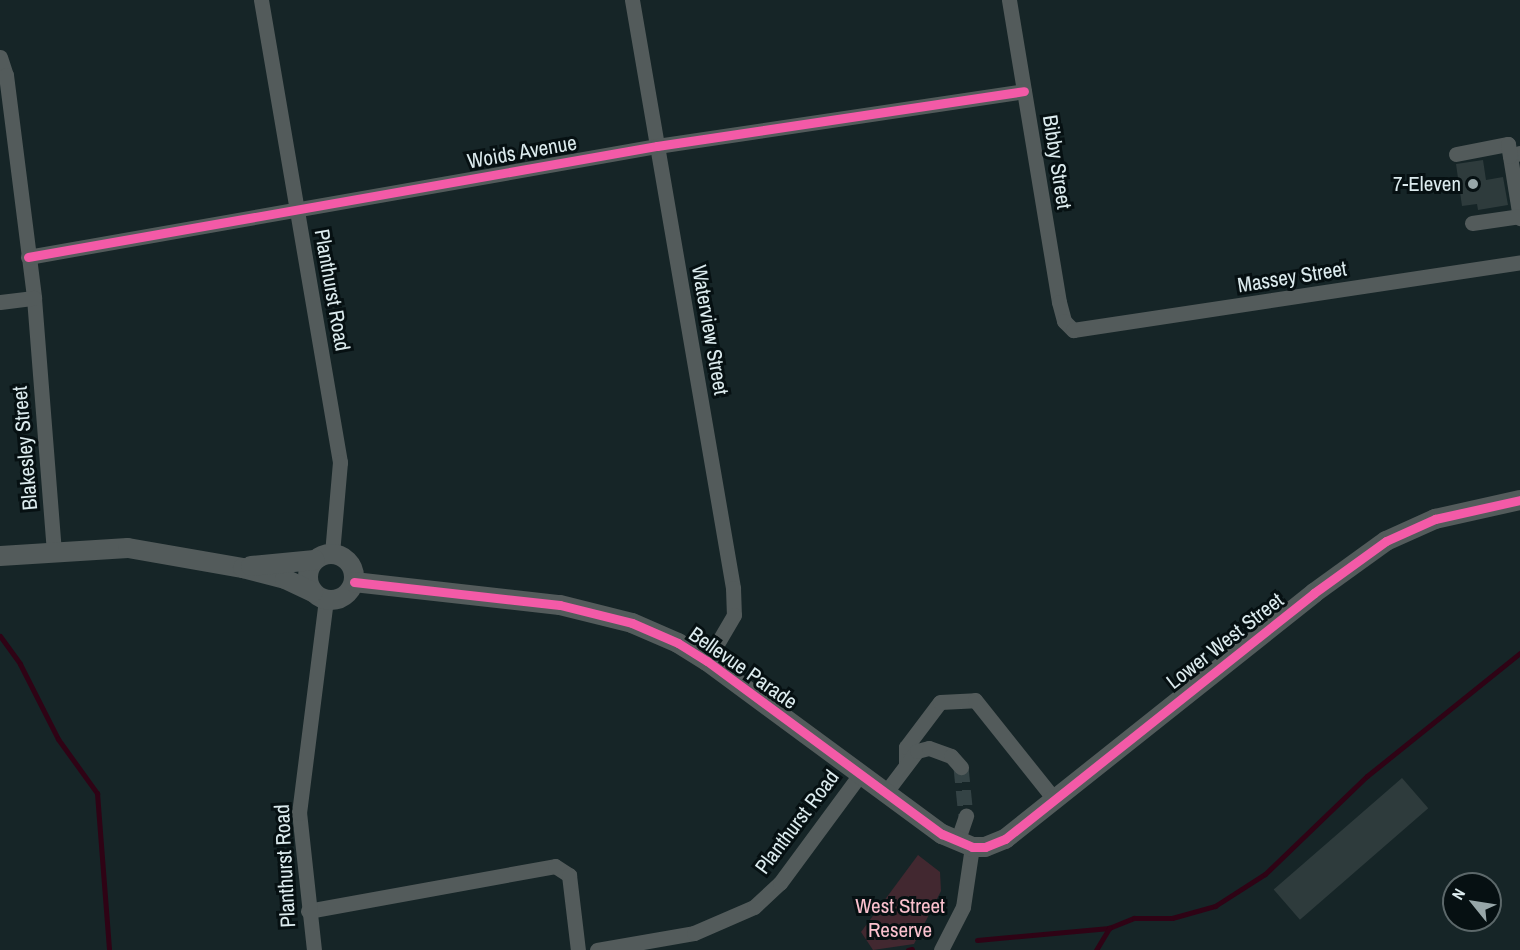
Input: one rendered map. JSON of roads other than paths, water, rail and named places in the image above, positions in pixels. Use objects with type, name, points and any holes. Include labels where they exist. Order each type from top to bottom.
[{"type":"street","name":"Planthurst Road","points":[[261,0],[340,462],[324,557]]},
{"type":"street","name":"Waterview Street","points":[[632,0],[733,588],[734,615],[707,661]]},
{"type":"street","name":"Bibby Street","points":[[1009,0],[1059,302],[1070,328]]},
{"type":"street","name":"Blakesley Street","points":[[0,57],[6,75],[34,298],[54,550]]},
{"type":"street","name":"Woids Avenue","points":[[28,258],[657,146],[1024,91]]},
{"type":"street","points":[[1456,154],[1508,144],[1515,155],[1520,217],[1472,223]]},
{"type":"street","name":"Massey Street","points":[[1070,328],[1090,330],[1520,262]]},
{"type":"street","points":[[0,302],[34,298]]},
{"type":"street","name":"Lower West Street","points":[[964,845],[1005,839],[1314,592],[1386,541],[1435,519],[1520,500]]},
{"type":"street","points":[[0,556],[54,550],[128,548],[243,568],[285,579],[320,596],[343,597],[354,582],[350,562],[324,557],[243,568]]},
{"type":"street","points":[[320,596],[308,575],[324,557]]},
{"type":"street","name":"Bellevue Parade","points":[[354,582],[585,609],[678,643],[707,661],[886,792],[964,845]]},
{"type":"street","name":"Planthurst Road","points":[[314,950],[299,813],[320,596]]},
{"type":"street","points":[[906,765],[906,747],[940,702],[975,700],[1054,799]]},
{"type":"street","points":[[886,792],[917,751],[928,748],[951,756],[961,767]]},
{"type":"street","name":"Planthurst Road","points":[[597,950],[694,933],[754,907],[780,883],[861,773]]},
{"type":"street","points":[[941,950],[963,907],[966,816]]},
{"type":"street","points":[[308,911],[555,866],[569,875],[578,950]]},
{"type":"waterway","points":[[0,636],[20,664],[58,739],[97,793],[109,950]]},
{"type":"waterway","points":[[977,940],[1109,928],[1134,918],[1172,918],[1215,906],[1265,874],[1367,776],[1520,653]]},
{"type":"waterway","points":[[1096,950],[1109,928]]},
{"type":"waterway","points":[[908,950],[912,949]]},
{"type":"tunnel","points":[[961,767],[966,816]]},
{"type":"place","name":"7-Eleven","points":[[1473,184]]},
{"type":"park label","name":"West Street Reserve","points":[[900,918]]}]
